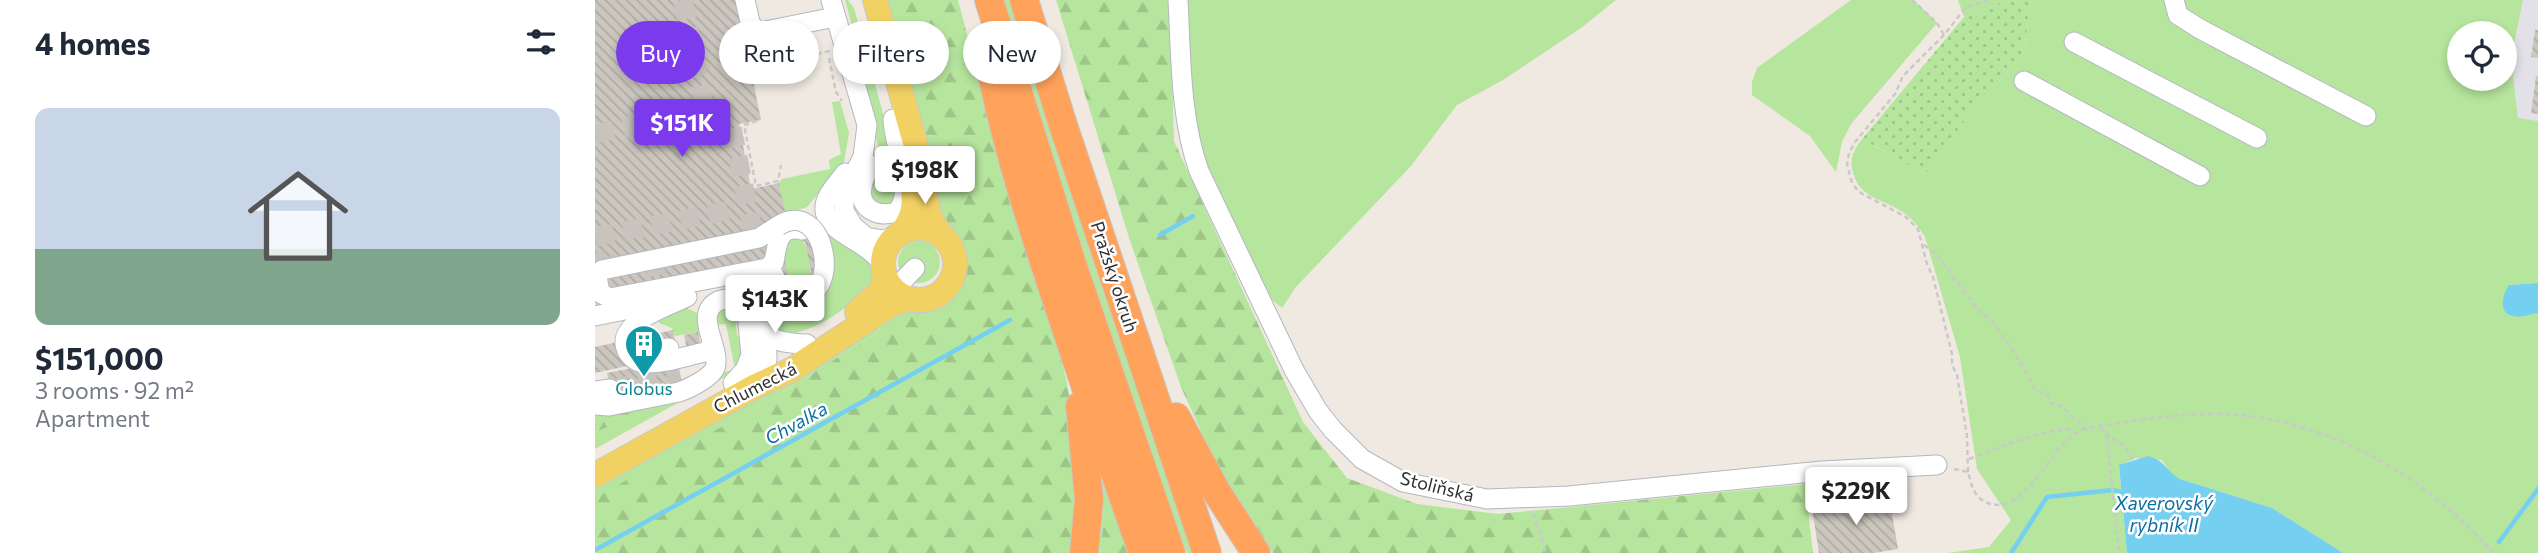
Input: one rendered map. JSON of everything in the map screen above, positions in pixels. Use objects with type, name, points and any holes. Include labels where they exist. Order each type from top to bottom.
[{"type":"highway","points":[[978,0],[993,81],[1015,167],[1143,553]]},
{"type":"highway","name":"Pražský okruh","points":[[989,0],[1072,264],[1171,553]]},
{"type":"highway","name":"Pražský okruh","points":[[1024,0],[1207,553]]},
{"type":"highway","points":[[1130,324],[1190,446],[1257,553]]},
{"type":"highway","points":[[1073,348],[1089,499],[1084,553]]},
{"type":"main road","points":[[860,0],[893,119],[906,152],[914,196],[912,217],[887,249],[894,283],[936,295],[951,280],[955,267],[954,256],[929,216],[918,153],[875,0]]},
{"type":"main road","points":[[899,235],[923,229],[942,237]]},
{"type":"main road","name":"Chlumecká","points":[[595,475],[807,344],[894,283]]},
{"type":"main road","name":"Chlumecká","points":[[595,459],[751,379],[793,369],[892,304],[894,283]]},
{"type":"lane","points":[[745,0],[752,30],[756,33],[833,8]]},
{"type":"lane","name":"Stoliňská","points":[[1178,0],[1185,112],[1192,152],[1199,171],[1294,370],[1318,411],[1362,458],[1403,482],[1487,499],[1569,496],[1822,471],[1937,465]]},
{"type":"lane","points":[[2174,0],[2178,15],[2200,29],[2366,116]]},
{"type":"lane","points":[[2074,42],[2257,138]]},
{"type":"lane","points":[[2024,81],[2200,176]]},
{"type":"lane","points":[[823,212],[853,158],[858,126],[845,84]]},
{"type":"lane","points":[[849,97],[867,125],[871,158],[862,184],[863,201],[873,212],[891,214],[899,209],[904,196],[901,167],[893,134],[893,119]]},
{"type":"lane","points":[[823,212],[844,193],[863,158],[867,125]]},
{"type":"lane","points":[[823,212],[853,226],[866,237],[883,240],[899,235]]},
{"type":"lane","points":[[823,212],[870,249],[894,283],[915,268]]},
{"type":"lane","points":[[777,272],[778,285],[784,292],[801,297],[811,294],[823,281],[825,271],[819,239],[806,223],[792,220],[779,230],[759,238],[602,270],[597,276],[600,292],[610,298],[767,268],[774,262],[779,230]]},
{"type":"lane","points":[[595,316],[729,289],[750,301],[766,332],[777,342],[807,344]]},
{"type":"lane","points":[[595,405],[609,406],[684,391],[712,372],[710,308],[719,301],[750,301]]},
{"type":"lane","points":[[750,301],[751,359],[745,370],[751,379]]},
{"type":"lane","points":[[750,301],[761,356],[751,379]]},
{"type":"lane","points":[[680,371],[707,361],[712,342],[703,314],[694,306],[672,302],[641,320],[636,330],[638,341],[650,351],[703,341],[709,335],[712,342]]},
{"type":"lane","points":[[1216,491],[1242,553]]},
{"type":"path","points":[[1912,0],[1937,23],[1944,34]]},
{"type":"path","points":[[1988,0],[1966,7],[1903,76],[1889,102],[1855,142],[1847,164],[1852,183],[1859,192],[1906,217],[1919,229],[1952,365],[1957,374],[1967,436],[1968,472],[1975,493],[1986,503],[2000,506],[2017,499],[2074,433],[2159,416],[2221,414],[2281,422],[2340,441],[2405,475],[2474,531],[2493,553]]},
{"type":"path","points":[[836,84],[836,92],[849,97]]},
{"type":"path","points":[[757,121],[744,125],[756,186],[778,181],[781,164]]},
{"type":"path","points":[[1924,245],[1936,254],[1980,312],[1991,320],[2011,347],[2035,389],[2048,396],[2052,403],[2061,407],[2087,430]]},
{"type":"path","points":[[2100,427],[2107,436],[2120,441],[2131,460]]},
{"type":"path","points":[[1968,459],[2019,439],[2055,430],[2070,429],[2074,433]]},
{"type":"path","points":[[2107,436],[2119,553]]},
{"type":"path","points":[[1937,465],[1968,472]]},
{"type":"path","points":[[1527,497],[1546,553]]},
{"type":"shaded area","points":[[2523,0],[2538,0],[2538,121],[2518,118],[2515,91],[2517,91],[2517,30]]},
{"type":"green space","points":[[845,0],[854,8],[858,21],[851,21]]},
{"type":"green space","points":[[884,0],[958,0],[963,21],[963,84],[980,84],[1066,379],[1073,422],[1075,466],[1070,553],[595,553],[595,498],[780,394],[878,332],[883,323],[895,313],[926,307],[942,300],[959,280],[962,253],[957,241],[941,223],[905,84],[949,84],[949,21],[889,21]]},
{"type":"green space","points":[[1003,0],[1013,0],[1020,21],[1009,21]]},
{"type":"green space","points":[[1056,0],[1170,0],[1174,141],[1303,422],[1347,478],[1417,504],[1498,514],[1805,484],[1813,553],[1273,553],[1239,508],[1181,387],[1130,241]]},
{"type":"green space","points":[[1187,0],[1616,0],[1581,28],[1503,80],[1457,105],[1411,166],[1296,287],[1282,308],[1265,294],[1201,158],[1190,92]]},
{"type":"green space","points":[[1851,0],[1914,0],[1937,23],[1851,124],[1842,142],[1836,172],[1810,136],[1752,95],[1752,82],[1757,68]]},
{"type":"green space","points":[[1958,0],[2010,0],[1964,17]]},
{"type":"green space","points":[[2010,0],[2031,0],[2024,52],[1963,123],[1926,174],[1862,139],[1964,17]]},
{"type":"green space","points":[[2031,0],[2523,0],[2517,30],[2517,21],[2447,21],[2447,91],[2515,91],[2518,118],[2538,121],[2538,283],[2509,285],[2513,316],[2538,313],[2538,553],[2343,553],[2272,508],[2180,479],[2172,475],[2162,460],[2136,458],[2119,466],[2127,553],[1948,553],[1989,547],[2011,520],[1977,469],[1960,357],[1925,237],[1908,216],[1862,189],[1853,173],[1852,159],[1862,139],[1926,174],[1963,123],[2024,52]]},
{"type":"green space","points":[[861,84],[875,84],[896,161],[899,200],[880,209],[868,191],[878,169],[880,153]]},
{"type":"green space","points":[[1029,84],[1041,84],[1196,553],[1187,553],[1089,278]]},
{"type":"green space","points":[[840,101],[849,133],[844,162],[807,207],[785,214],[779,183],[782,179],[830,169],[829,160],[841,154],[832,102]]},
{"type":"green space","points":[[826,230],[875,263],[876,281],[844,309],[820,324],[781,335],[762,311],[755,282],[763,279],[810,299],[821,233]]},
{"type":"green space","points":[[798,235],[807,248],[810,265],[810,276],[801,283],[788,275],[782,248],[782,244]]},
{"type":"green space","points":[[919,241],[934,247],[940,262],[934,277],[919,283],[904,277],[898,262],[904,247]]},
{"type":"green space","points":[[685,307],[697,313],[702,337],[698,332],[675,336],[672,328],[659,323],[659,318]]},
{"type":"green space","points":[[721,307],[734,309],[737,335],[746,347],[735,371],[595,449],[595,432],[609,425],[626,423],[602,409],[735,369],[726,324],[716,325],[713,317]]},
{"type":"green space","points":[[882,323],[878,332],[780,394],[595,499],[595,484]]},
{"type":"green space","points":[[634,410],[636,418],[595,432],[595,414]]},
{"type":"green space","points":[[1104,472],[1133,553],[1114,521],[1103,528],[1100,553],[1094,553],[1100,474]]},
{"type":"green space","points":[[1111,521],[1118,525],[1128,553],[1100,553],[1103,528]]},
{"type":"water","points":[[2538,283],[2538,313],[2516,316],[2505,311],[2503,298],[2509,285]]},
{"type":"water","name":"Xaverovský rybník II","points":[[2148,456],[2159,461],[2180,479],[2272,508],[2343,553],[2127,553],[2119,465]]},
{"type":"building","points":[[595,0],[737,0],[741,21],[719,21],[719,84],[754,84],[761,120],[739,124],[751,189],[779,183],[786,216],[810,221],[819,293],[761,279],[598,311],[595,298]],"holes":[[[794,234],[805,242],[810,276],[801,283],[791,281],[788,276],[782,246]]]},
{"type":"building","points":[[2535,30],[2538,30],[2538,58],[2531,57]]},
{"type":"building","points":[[2538,76],[2538,114],[2531,113]]},
{"type":"building","points":[[673,330],[678,355],[595,373],[595,347]]},
{"type":"building","points":[[698,332],[703,356],[689,359],[684,335]]},
{"type":"building","name":"Globus","points":[[677,359],[683,387],[612,401],[607,373]]},
{"type":"building","points":[[1889,496],[1898,549],[1873,553],[1819,553],[1812,508]]},
{"type":"waterway","name":"Chvalka","points":[[1160,235],[1193,216]]},
{"type":"waterway","name":"Chvalka","points":[[595,550],[1010,320]]},
{"type":"waterway","points":[[2499,542],[2538,489]]},
{"type":"waterway","points":[[2011,553],[2047,497],[2113,490],[2125,493]]},
{"type":"tunnel","points":[[683,0],[705,110],[732,128],[754,236]]},
{"type":"tunnel","points":[[595,134],[705,110]]},
{"type":"tunnel","points":[[595,237],[731,210]]},
{"type":"tunnel","points":[[595,253],[598,268],[617,264]]},
{"type":"tunnel","points":[[653,257],[658,283]]},
{"type":"tunnel","points":[[610,389],[680,375]]},
{"type":"place","name":"Globus","points":[[644,378]]}]
